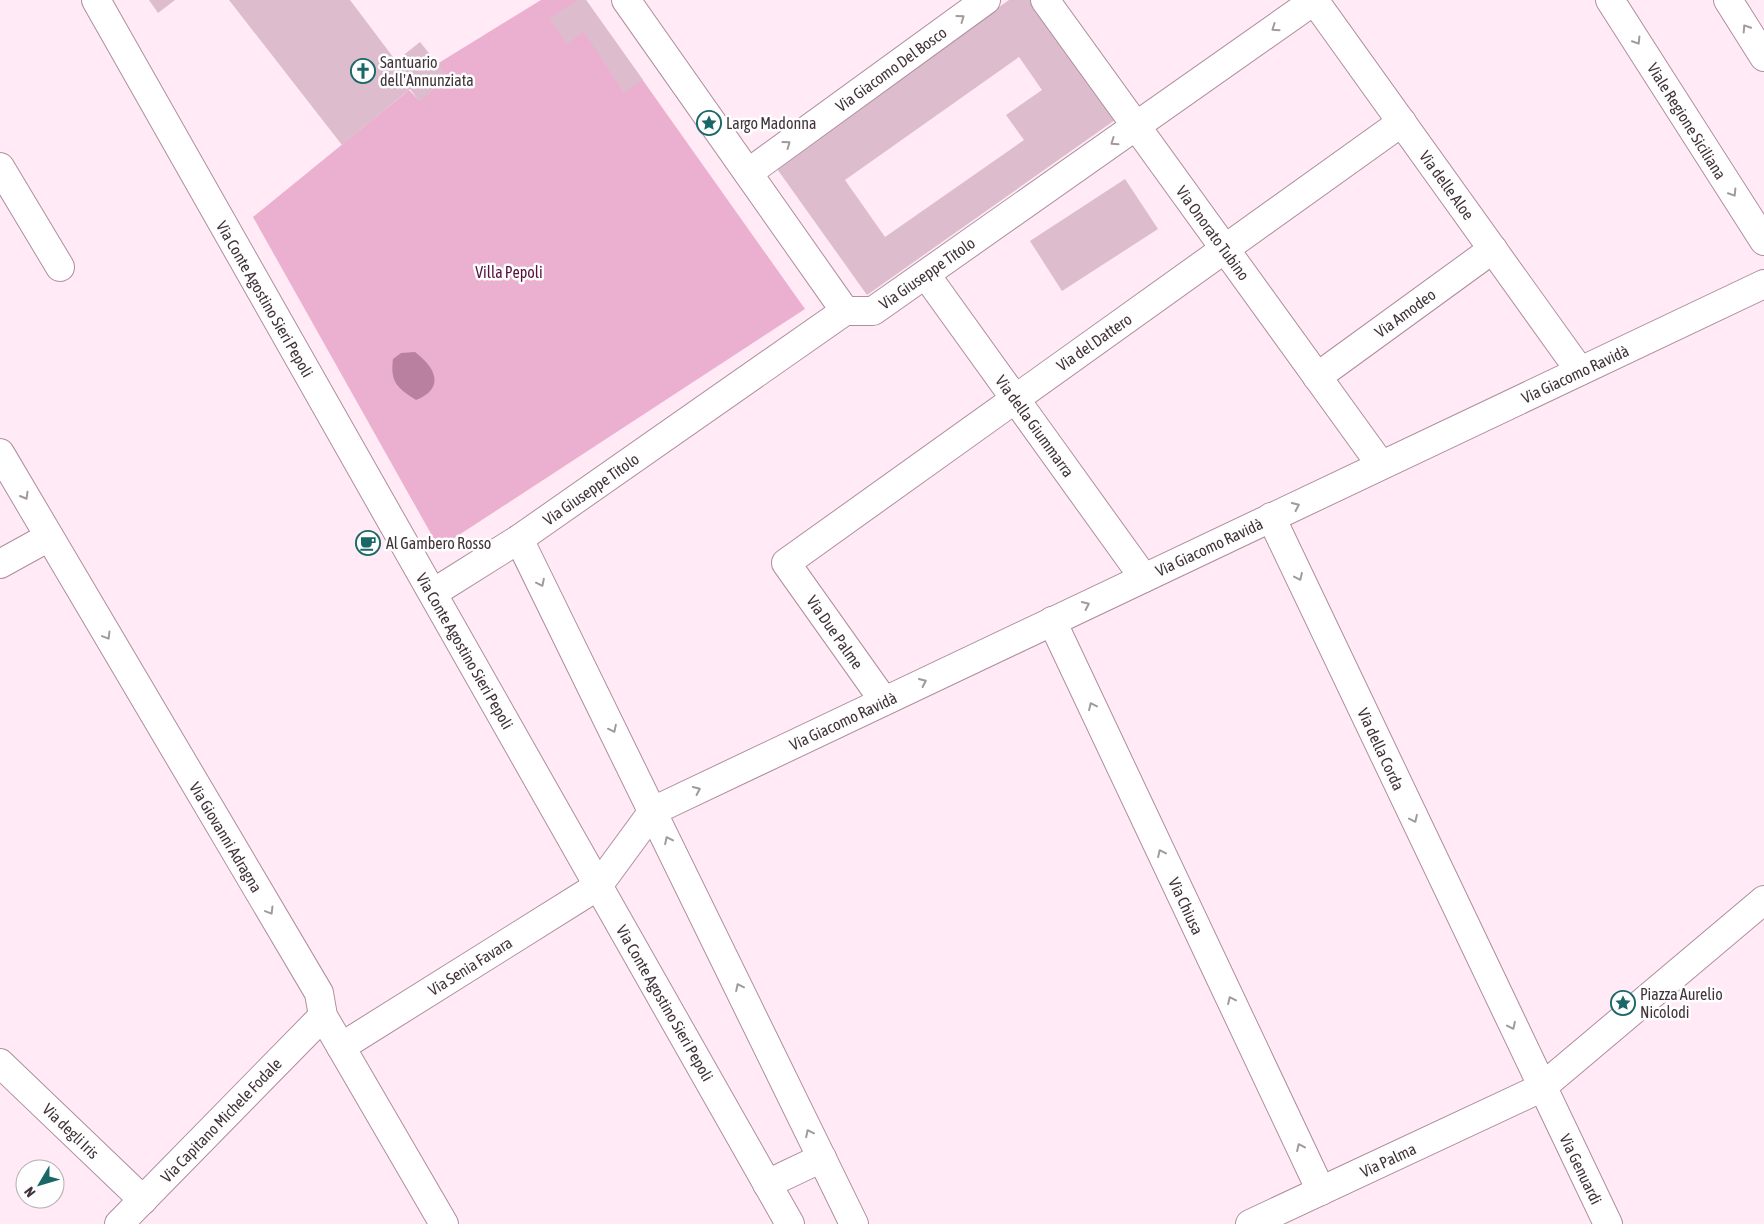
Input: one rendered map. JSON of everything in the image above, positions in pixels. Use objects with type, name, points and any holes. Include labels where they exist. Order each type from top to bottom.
[{"type":"street","name":"Via Conte Agostino Sieri Pepoli","points":[[96,0],[790,1224]]},
{"type":"street","points":[[626,0],[845,311]]},
{"type":"street","name":"Via Giacomo Del Bosco","points":[[748,173],[986,0]]},
{"type":"street","name":"Via Onorato Tubino","points":[[1045,0],[1381,466]]},
{"type":"street","name":"Via Giuseppe Titolo","points":[[432,593],[519,539],[845,311],[873,311],[1315,0]]},
{"type":"street","name":"Via delle Aloe","points":[[1315,0],[1580,371]]},
{"type":"street","name":"Viale Regione Siciliana","points":[[1610,0],[1764,242]]},
{"type":"street","points":[[1728,0],[1764,56]]},
{"type":"street","name":"Via del Dattero","points":[[786,562],[1402,122]]},
{"type":"street","points":[[0,167],[60,267]]},
{"type":"street","name":"Via Amodeo","points":[[1317,377],[1493,249]]},
{"type":"street","name":"Via della Giummarra","points":[[926,275],[1144,578]]},
{"type":"street","name":"Via Giacomo Ravidà","points":[[653,811],[1764,284]]},
{"type":"street","name":"Via Giovanni Adragna","points":[[0,453],[318,993],[323,1016],[444,1224]]},
{"type":"street","name":"Via della Corda","points":[[1271,517],[1491,982],[1533,1091]]},
{"type":"street","points":[[0,564],[49,537]]},
{"type":"street","points":[[519,539],[854,1224]]},
{"type":"street","name":"Via Due Palme","points":[[786,562],[884,701]]},
{"type":"street","name":"Via Chiusa","points":[[1052,622],[1321,1191]]},
{"type":"street","points":[[598,886],[653,811]]},
{"type":"street","name":"Via Senia Favara","points":[[341,1047],[598,886]]},
{"type":"street","name":"Via Palma","points":[[1250,1224],[1533,1091],[1764,900]]},
{"type":"street","name":"Via Capitano Michele Fodale","points":[[119,1224],[323,1016]]},
{"type":"street","name":"Via degli Iris","points":[[0,1063],[143,1200]]},
{"type":"street","name":"Via Genuardi","points":[[1533,1091],[1554,1114],[1608,1224]]},
{"type":"street","points":[[767,1184],[822,1158]]},
{"type":"green space","name":"Villa Pepoli","points":[[541,0],[586,0],[805,309],[439,548],[253,217],[409,90],[420,101],[437,64]]},
{"type":"shaded area","points":[[415,352],[428,364],[434,377],[431,390],[416,400],[396,384],[392,367],[393,359],[401,353]]},
{"type":"building","points":[[149,0],[175,0],[158,13]]},
{"type":"building","name":"Santuario dell'Annunziata","points":[[229,0],[350,0],[396,61],[420,42],[448,77],[420,102],[410,89],[342,145]]},
{"type":"building","points":[[577,0],[586,0],[643,80],[624,93],[584,32],[567,44],[549,18]]},
{"type":"building","points":[[1009,0],[1031,0],[1115,120],[867,295],[775,166]],"holes":[[[1019,57],[1042,90],[1006,115],[1024,140],[885,237],[845,180]]]},
{"type":"building","points":[[1125,179],[1158,229],[1062,291],[1030,241]]},
{"type":"place","name":"Santuario dell'Annunziata","points":[[363,71]]},
{"type":"place","name":"Largo Madonna","points":[[709,123]]},
{"type":"place","name":"Al Gambero Rosso","points":[[368,543]]},
{"type":"place","name":"Piazza Aurelio Nicolodi","points":[[1623,1003]]}]
